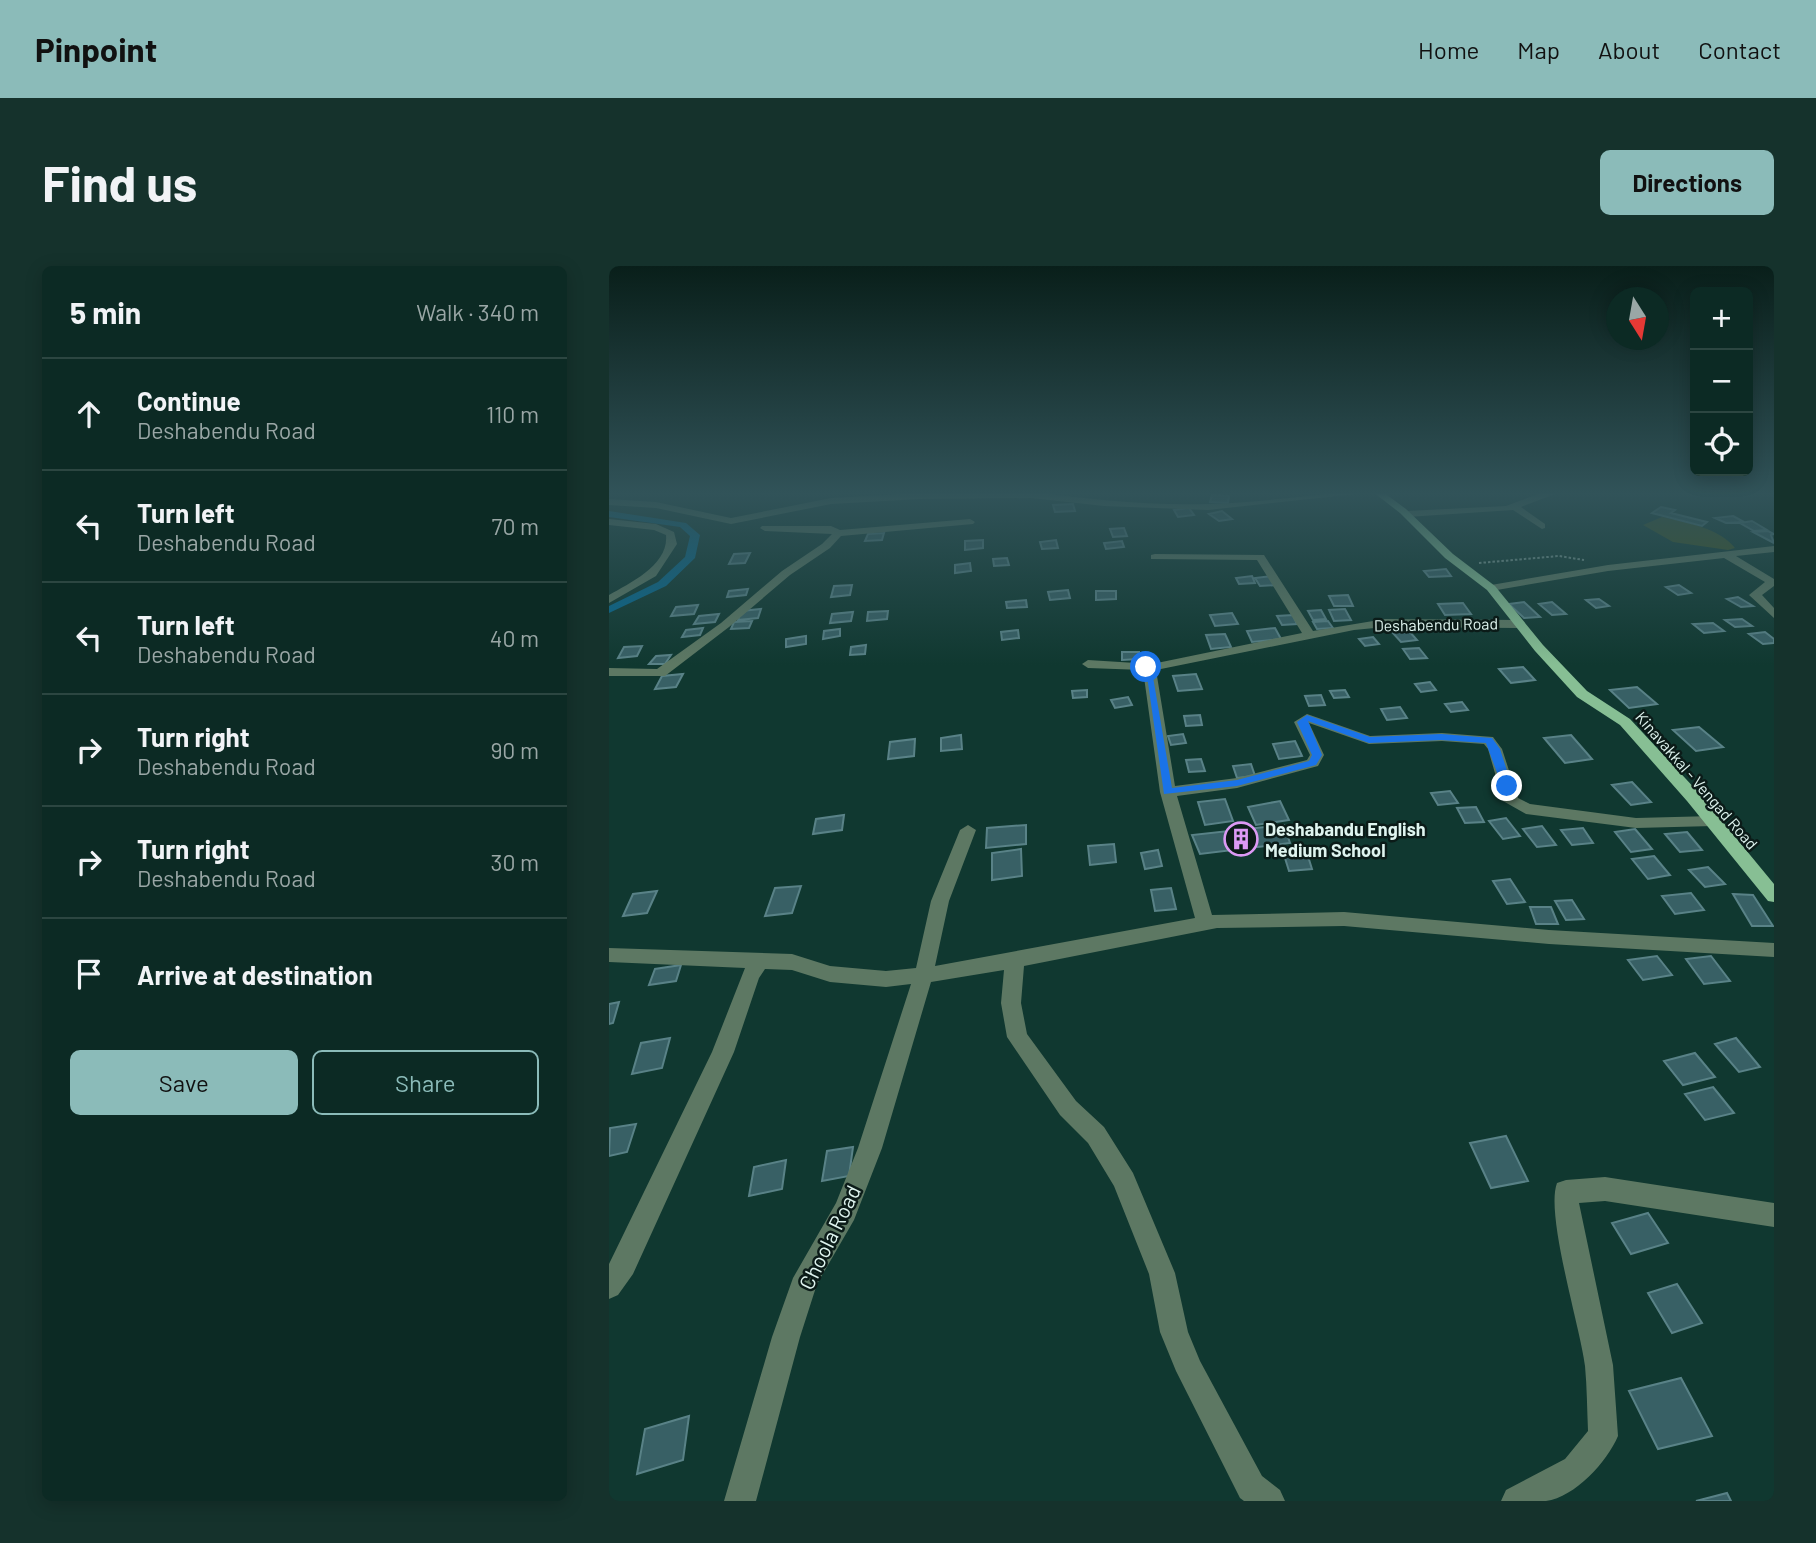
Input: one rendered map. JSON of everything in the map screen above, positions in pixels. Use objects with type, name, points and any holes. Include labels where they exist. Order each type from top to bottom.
[{"type":"main road","name":"Kinavakkal - Vengad Road","points":[[1444,550],[1490,588],[1581,694],[1625,722],[1713,821],[1774,896]]},
{"type":"street","points":[[609,600],[652,574],[668,550]]},
{"type":"street","points":[[609,672],[660,673],[725,625],[786,573],[821,550]]},
{"type":"street","points":[[1490,588],[1618,567],[1768,550]]},
{"type":"street","points":[[1725,554],[1772,582],[1768,590],[1755,595],[1774,615]]},
{"type":"street","points":[[1155,556],[1260,557],[1311,637]]},
{"type":"street","name":"Deshabendu Road","points":[[1088,664],[1150,667],[1311,637],[1354,626],[1385,623],[1520,624]]},
{"type":"street","points":[[1150,667],[1149,677],[1168,792],[1205,923]]},
{"type":"street","points":[[1168,792],[1237,783],[1313,763],[1317,755],[1301,722],[1307,718],[1369,740],[1441,737],[1489,740],[1495,749],[1511,801],[1526,809],[1636,823],[1713,821]]},
{"type":"street","points":[[924,974],[940,901],[968,830]]},
{"type":"street","points":[[609,955],[792,962],[830,974],[885,979],[1015,960],[1205,923],[1344,919],[1549,937],[1774,950]]},
{"type":"street","points":[[1015,960],[1011,1003],[1017,1037],[1068,1108],[1096,1135],[1124,1181],[1162,1273],[1174,1332],[1190,1371],[1251,1487],[1269,1501]]},
{"type":"street","points":[[609,1286],[624,1265],[685,1137],[723,1052],[750,976],[759,962]]},
{"type":"street","name":"Choola Road","points":[[740,1501],[786,1337],[806,1278],[845,1211],[870,1148],[924,974]]},
{"type":"street","points":[[1517,1501],[1576,1470],[1602,1436],[1599,1365],[1569,1223],[1566,1192],[1605,1189],[1774,1215]]},
{"type":"path","points":[[1458,563],[1559,556],[1607,560],[1618,567]]},
{"type":"building","points":[[750,553],[745,563],[729,564],[734,554]]},
{"type":"building","points":[[1007,558],[1009,565],[994,566],[993,559]]},
{"type":"building","points":[[970,563],[971,571],[955,573],[955,565]]},
{"type":"building","points":[[1446,569],[1451,576],[1429,577],[1424,571]]},
{"type":"building","points":[[1252,576],[1255,583],[1239,584],[1236,578]]},
{"type":"building","points":[[1272,576],[1277,585],[1260,586],[1255,578]]},
{"type":"building","points":[[852,585],[850,595],[831,597],[834,586]]},
{"type":"building","points":[[1679,585],[1691,593],[1678,595],[1666,587]]},
{"type":"building","points":[[748,589],[746,595],[727,597],[729,591]]},
{"type":"building","points":[[1068,590],[1070,598],[1050,600],[1048,592]]},
{"type":"building","points":[[1096,591],[1116,591],[1116,599],[1096,600]]},
{"type":"building","points":[[1348,595],[1353,606],[1334,606],[1329,596]]},
{"type":"building","points":[[1738,597],[1753,606],[1741,607],[1727,599]]},
{"type":"building","points":[[1599,599],[1609,606],[1596,608],[1586,600]]},
{"type":"building","points":[[1026,600],[1027,607],[1007,608],[1006,602]]},
{"type":"building","points":[[1524,602],[1540,617],[1524,618],[1509,604]]},
{"type":"building","points":[[1552,602],[1566,614],[1552,615],[1539,604]]},
{"type":"building","points":[[1463,603],[1471,614],[1445,615],[1438,604]]},
{"type":"building","points":[[698,605],[694,614],[671,616],[676,607]]},
{"type":"building","points":[[761,609],[758,618],[738,620],[741,611]]},
{"type":"building","points":[[1345,609],[1351,620],[1334,621],[1329,610]]},
{"type":"building","points":[[1321,610],[1326,619],[1313,620],[1308,611]]},
{"type":"building","points":[[888,611],[887,619],[867,621],[868,612]]},
{"type":"building","points":[[853,612],[851,621],[830,623],[832,614]]},
{"type":"building","points":[[1232,613],[1238,624],[1215,626],[1210,615]]},
{"type":"building","points":[[719,614],[715,622],[694,624],[699,616]]},
{"type":"building","points":[[1293,615],[1297,624],[1282,625],[1277,616]]},
{"type":"building","points":[[1742,619],[1752,626],[1735,627],[1725,620]]},
{"type":"building","points":[[752,621],[749,628],[731,629],[734,622]]},
{"type":"building","points":[[1328,621],[1333,628],[1317,629],[1313,622]]},
{"type":"building","points":[[1713,623],[1724,631],[1704,633],[1693,624]]},
{"type":"building","points":[[703,628],[700,635],[682,637],[686,630]]},
{"type":"building","points":[[1275,628],[1281,639],[1252,642],[1247,631]]},
{"type":"building","points":[[840,629],[840,636],[823,639],[824,631]]},
{"type":"building","points":[[1018,630],[1019,638],[1002,640],[1001,632]]},
{"type":"building","points":[[1408,630],[1417,640],[1401,642],[1392,632]]},
{"type":"building","points":[[1765,632],[1774,639],[1774,643],[1763,644],[1749,634]]},
{"type":"building","points":[[1225,634],[1231,647],[1211,649],[1206,635]]},
{"type":"building","points":[[806,636],[806,644],[786,647],[786,639]]},
{"type":"building","points":[[1373,637],[1379,644],[1365,646],[1359,639]]},
{"type":"building","points":[[866,645],[865,654],[850,655],[851,647]]},
{"type":"building","points":[[642,646],[637,656],[618,658],[624,647]]},
{"type":"building","points":[[1419,648],[1427,658],[1410,659],[1403,649]]},
{"type":"building","points":[[1122,652],[1139,652],[1139,659],[1122,660]]},
{"type":"building","points":[[671,655],[665,664],[649,664],[656,656]]},
{"type":"building","points":[[1523,667],[1535,680],[1511,683],[1499,669]]},
{"type":"building","points":[[683,674],[676,687],[655,689],[662,676]]},
{"type":"building","points":[[1196,674],[1202,689],[1178,691],[1173,676]]},
{"type":"building","points":[[1430,682],[1436,690],[1421,692],[1415,684]]},
{"type":"building","points":[[1637,687],[1657,704],[1629,708],[1610,690]]},
{"type":"building","points":[[1087,690],[1087,697],[1073,698],[1072,691]]},
{"type":"building","points":[[1345,690],[1349,697],[1334,698],[1330,691]]},
{"type":"building","points":[[1321,695],[1325,705],[1309,706],[1305,696]]},
{"type":"building","points":[[1128,697],[1132,705],[1115,708],[1111,700]]},
{"type":"building","points":[[1462,702],[1468,710],[1451,712],[1445,704]]},
{"type":"building","points":[[1400,707],[1407,718],[1387,720],[1381,709]]},
{"type":"building","points":[[1200,715],[1202,725],[1186,726],[1184,716]]},
{"type":"building","points":[[1699,727],[1723,747],[1696,751],[1673,730]]},
{"type":"building","points":[[1183,734],[1186,743],[1171,745],[1168,736]]},
{"type":"building","points":[[961,735],[962,749],[941,751],[941,738]]},
{"type":"building","points":[[1571,735],[1592,759],[1565,763],[1544,738]]},
{"type":"building","points":[[915,739],[914,756],[888,759],[890,742]]},
{"type":"building","points":[[1295,741],[1302,756],[1279,759],[1273,744]]},
{"type":"building","points":[[1201,759],[1205,771],[1189,772],[1186,760]]},
{"type":"building","points":[[1251,764],[1255,776],[1237,778],[1233,766]]},
{"type":"building","points":[[1632,782],[1651,802],[1631,805],[1612,785]]},
{"type":"building","points":[[1450,791],[1458,803],[1438,805],[1431,793]]},
{"type":"building","points":[[1225,799],[1233,821],[1205,825],[1198,802]]},
{"type":"building","points":[[1280,801],[1289,820],[1256,825],[1248,807]]},
{"type":"building","points":[[1476,807],[1484,822],[1465,823],[1457,808]]},
{"type":"building","points":[[844,815],[842,830],[813,834],[816,819]]},
{"type":"building","points":[[1506,818],[1520,836],[1503,839],[1489,821]]},
{"type":"building","points":[[1026,825],[1026,844],[986,848],[987,828]]},
{"type":"building","name":"Deshabandu English Medium School","points":[[1284,825],[1290,843],[1200,854],[1192,835]]},
{"type":"building","points":[[1542,826],[1556,845],[1537,847],[1523,829]]},
{"type":"building","points":[[1583,828],[1593,843],[1572,845],[1561,830]]},
{"type":"building","points":[[1635,829],[1652,849],[1631,852],[1615,832]]},
{"type":"building","points":[[1687,832],[1702,850],[1680,852],[1665,834]]},
{"type":"building","points":[[1114,844],[1116,862],[1090,865],[1088,846]]},
{"type":"building","points":[[1021,849],[1022,876],[992,880],[992,853]]},
{"type":"building","points":[[1158,850],[1162,866],[1145,869],[1141,853]]},
{"type":"building","points":[[1307,853],[1312,869],[1289,871],[1284,855]]},
{"type":"building","points":[[1654,856],[1670,875],[1648,879],[1632,859]]},
{"type":"building","points":[[1708,867],[1725,884],[1705,887],[1689,870]]},
{"type":"building","points":[[1510,879],[1525,902],[1507,904],[1493,881]]},
{"type":"building","points":[[801,886],[792,913],[765,916],[775,888]]},
{"type":"building","points":[[1171,888],[1176,909],[1155,911],[1151,890]]},
{"type":"building","points":[[657,891],[647,913],[623,916],[633,894]]},
{"type":"building","points":[[1691,893],[1704,910],[1675,914],[1662,896]]},
{"type":"building","points":[[1733,894],[1753,895],[1773,926],[1752,926]]},
{"type":"building","points":[[1572,900],[1584,919],[1566,920],[1555,901]]},
{"type":"building","points":[[1530,907],[1551,907],[1558,924],[1536,924]]},
{"type":"building","points":[[1657,956],[1672,975],[1643,980],[1628,960]]},
{"type":"building","points":[[1711,956],[1730,981],[1704,984],[1686,959]]},
{"type":"building","points":[[681,965],[676,981],[649,985],[655,969]]},
{"type":"building","points":[[619,1002],[613,1023],[609,1024],[609,1004]]},
{"type":"building","points":[[670,1038],[662,1068],[632,1074],[641,1043]]},
{"type":"building","points":[[1736,1038],[1760,1067],[1739,1072],[1715,1044]]},
{"type":"building","points":[[1695,1053],[1715,1077],[1683,1085],[1664,1061]]},
{"type":"building","points":[[1713,1087],[1734,1113],[1705,1120],[1685,1094]]},
{"type":"building","points":[[636,1124],[627,1152],[609,1156],[610,1128]]},
{"type":"building","points":[[1506,1136],[1528,1181],[1491,1188],[1470,1143]]},
{"type":"building","points":[[853,1147],[849,1176],[822,1181],[827,1151]]},
{"type":"building","points":[[786,1160],[782,1189],[749,1196],[754,1167]]},
{"type":"building","points":[[1648,1213],[1668,1243],[1631,1254],[1612,1223]]},
{"type":"building","points":[[1677,1284],[1702,1323],[1672,1333],[1648,1293]]},
{"type":"building","points":[[1681,1378],[1712,1436],[1658,1449],[1629,1391]]},
{"type":"building","points":[[689,1416],[683,1460],[637,1474],[645,1429]]},
{"type":"building","points":[[1727,1493],[1731,1501],[1696,1501]]},
{"type":"waterway","points":[[609,610],[662,584],[690,558],[692,550]]},
{"type":"place","name":"Deshabandu English Medium School","points":[[1241,839]]},
{"type":"route","points":[[1146,667],[1150,667],[1149,677],[1168,792],[1237,783],[1313,763],[1317,755],[1301,722],[1307,718],[1326,722],[1369,740],[1441,737],[1489,740],[1495,749],[1507,786]]}]
